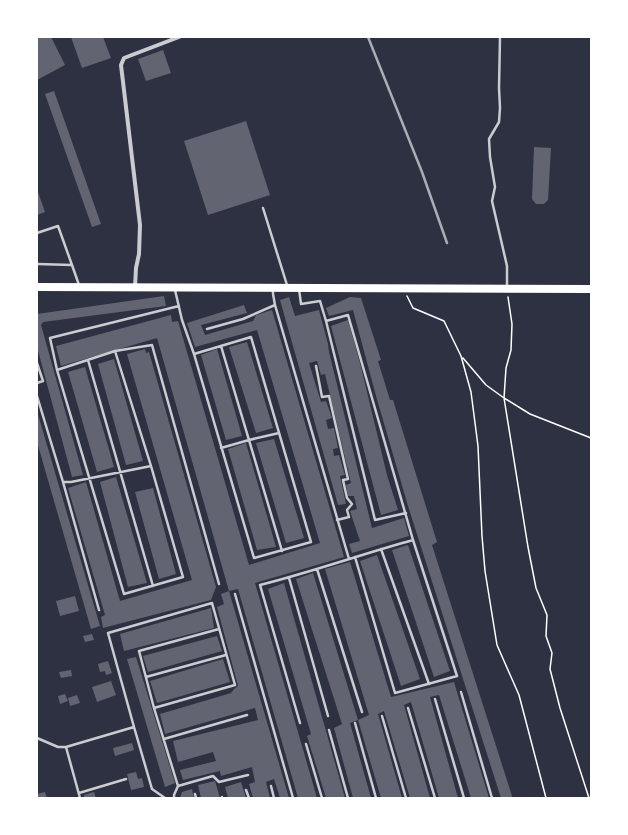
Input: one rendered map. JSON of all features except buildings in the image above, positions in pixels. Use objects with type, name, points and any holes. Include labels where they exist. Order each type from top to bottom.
[{"type":"main road","points":[[37,287],[588,289]]},
{"type":"street","points":[[136,288],[136,268],[139,254],[140,225],[121,65],[124,58],[178,37]]},
{"type":"lane","points":[[500,37],[499,122],[489,139],[490,157],[495,186],[492,201],[507,266],[507,289]]},
{"type":"lane","points":[[263,208],[288,288]]},
{"type":"lane","points":[[37,233],[58,226],[80,288]]},
{"type":"lane","points":[[37,264],[72,265]]},
{"type":"lane","points":[[174,288],[182,320],[194,354],[254,558],[311,542],[251,337],[194,354]]},
{"type":"lane","points":[[273,288],[275,305],[349,559]]},
{"type":"lane","points":[[298,288],[302,304],[320,301],[375,520],[406,513]]},
{"type":"lane","points":[[207,329],[243,319],[275,305]]},
{"type":"lane","points":[[115,351],[151,466],[183,577],[124,594],[57,370],[50,338],[178,306]]},
{"type":"lane","points":[[326,321],[348,315],[413,540],[457,676],[395,693],[355,557]]},
{"type":"lane","points":[[57,370],[115,351],[152,345],[219,584]]},
{"type":"lane","points":[[220,346],[250,440],[282,550]]},
{"type":"lane","points":[[88,360],[153,586]]},
{"type":"lane","points":[[37,363],[43,381],[37,383]]},
{"type":"lane","points":[[316,366],[322,397],[329,396],[348,479],[343,480],[347,498],[352,504],[347,510],[349,517],[337,520]]},
{"type":"lane","points":[[37,396],[99,610]]},
{"type":"lane","points":[[222,448],[279,433]]},
{"type":"lane","points":[[63,482],[71,482],[151,466]]},
{"type":"lane","points":[[300,723],[260,585],[289,578],[413,540]]},
{"type":"lane","points":[[382,549],[429,684]]},
{"type":"lane","points":[[317,569],[362,712]]},
{"type":"lane","points":[[289,578],[328,716]]},
{"type":"lane","points":[[235,594],[293,798]]},
{"type":"lane","points":[[154,708],[235,685],[212,603],[108,633],[152,789],[165,798]]},
{"type":"lane","points":[[174,798],[178,786],[154,708],[139,651],[219,629]]},
{"type":"lane","points":[[146,677],[226,655]]},
{"type":"lane","points":[[461,692],[492,798]]},
{"type":"lane","points":[[435,699],[464,798]]},
{"type":"lane","points":[[408,708],[435,798]]},
{"type":"lane","points":[[164,739],[247,715]]},
{"type":"lane","points":[[382,716],[406,798]]},
{"type":"lane","points":[[355,723],[376,798]]},
{"type":"lane","points":[[37,738],[58,747],[66,747],[134,727]]},
{"type":"lane","points":[[329,730],[348,798]]},
{"type":"lane","points":[[306,744],[322,798]]},
{"type":"lane","points":[[66,747],[80,798]]},
{"type":"lane","points":[[178,786],[213,776],[219,782],[248,775]]},
{"type":"lane","points":[[79,793],[126,779]]},
{"type":"lane","points":[[271,786],[274,798]]},
{"type":"lane","points":[[246,790],[249,798]]},
{"type":"lane","points":[[195,794],[196,798]]},
{"type":"path","points":[[404,289],[413,308],[444,321],[461,356],[472,392],[478,446],[485,571],[497,645],[518,695],[546,798]]},
{"type":"path","points":[[507,289],[512,324],[511,350],[506,368],[504,398],[528,548],[536,588],[547,614],[546,636],[552,653],[550,669],[560,708],[589,798]]},
{"type":"path","points":[[461,356],[486,385],[504,398],[530,414],[591,438]]},
{"type":"railway","points":[[368,37],[422,172],[447,243]]}]
